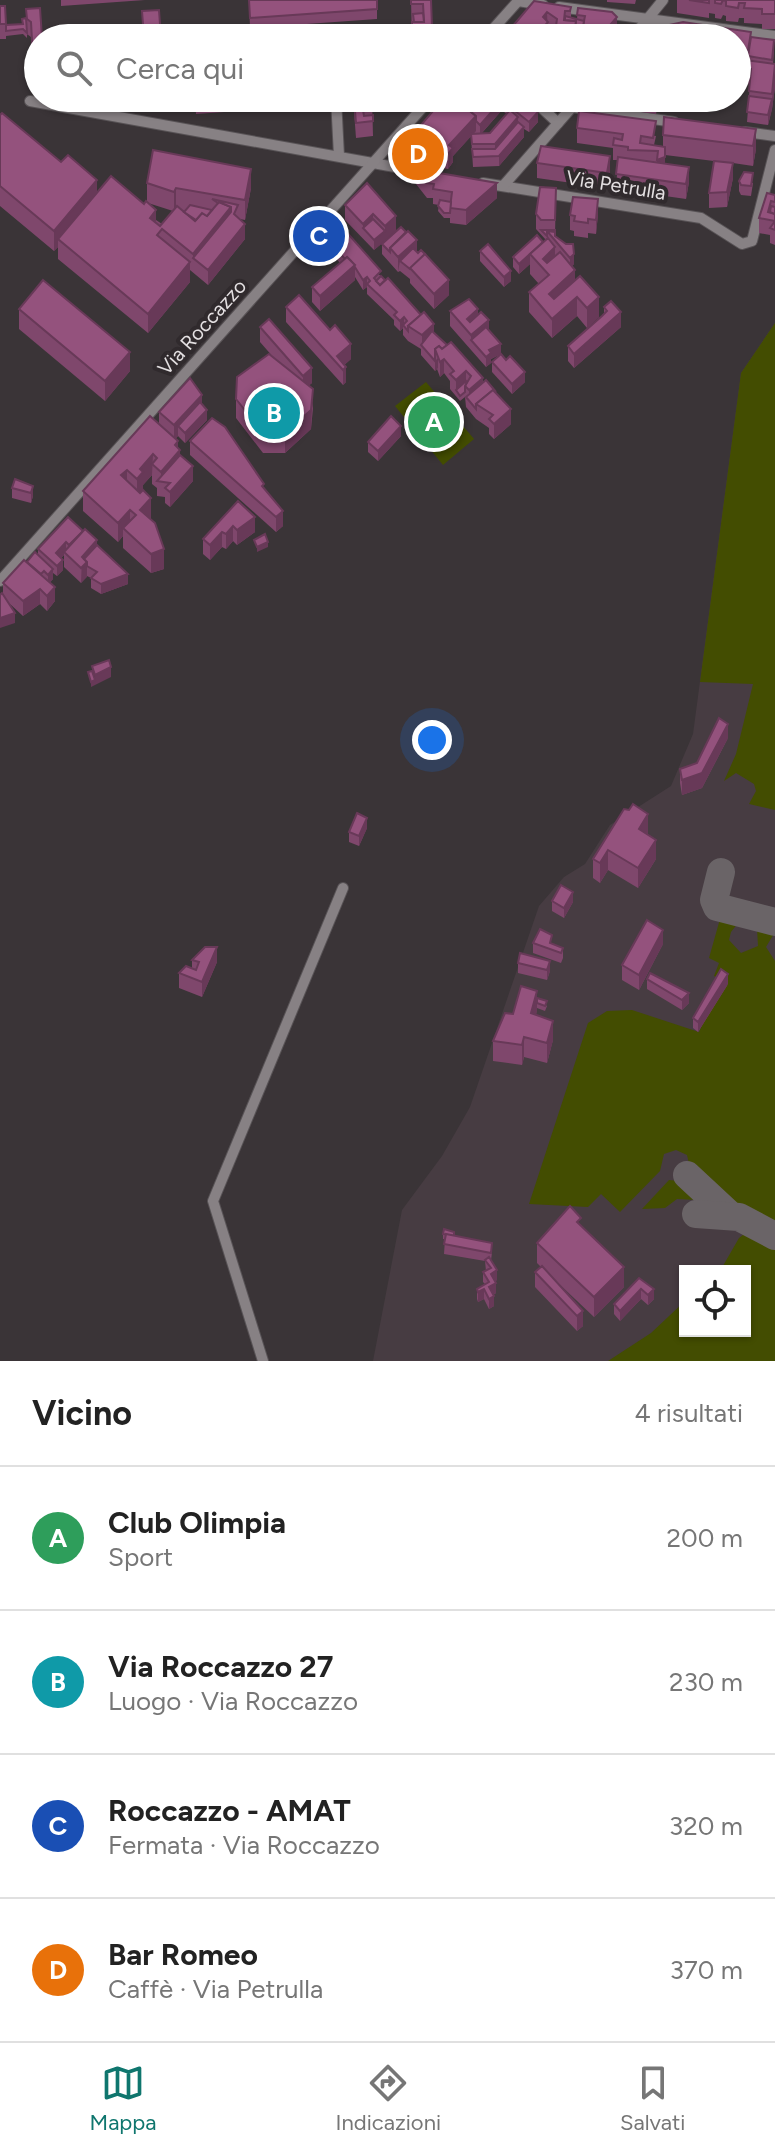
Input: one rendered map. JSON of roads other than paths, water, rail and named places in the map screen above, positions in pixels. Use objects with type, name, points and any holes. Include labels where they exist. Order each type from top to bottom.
[{"type":"street","points":[[644,24],[663,0]]},
{"type":"street","points":[[497,24],[518,1],[685,24]]},
{"type":"street","points":[[751,33],[775,36]]},
{"type":"street","points":[[92,112],[445,176]]},
{"type":"street","points":[[337,112],[339,156]]},
{"type":"street","name":"Via Roccazzo","points":[[0,581],[418,112]]},
{"type":"street","points":[[546,112],[558,123]]},
{"type":"street","points":[[503,186],[567,112]]},
{"type":"street","points":[[605,112],[681,123]]},
{"type":"street","points":[[728,130],[775,136]]},
{"type":"street","name":"Via Petrulla","points":[[474,181],[701,218],[742,244],[752,241],[775,150]]},
{"type":"street","points":[[263,1361],[213,1201],[343,888]]},
{"type":"place","name":"Bar Romeo","points":[[418,154]]},
{"type":"place","name":"Roccazzo - AMAT","points":[[319,236]]},
{"type":"place","name":"Via Roccazzo 27","points":[[274,413]]},
{"type":"place","name":"Club Olimpia","points":[[434,422]]}]
